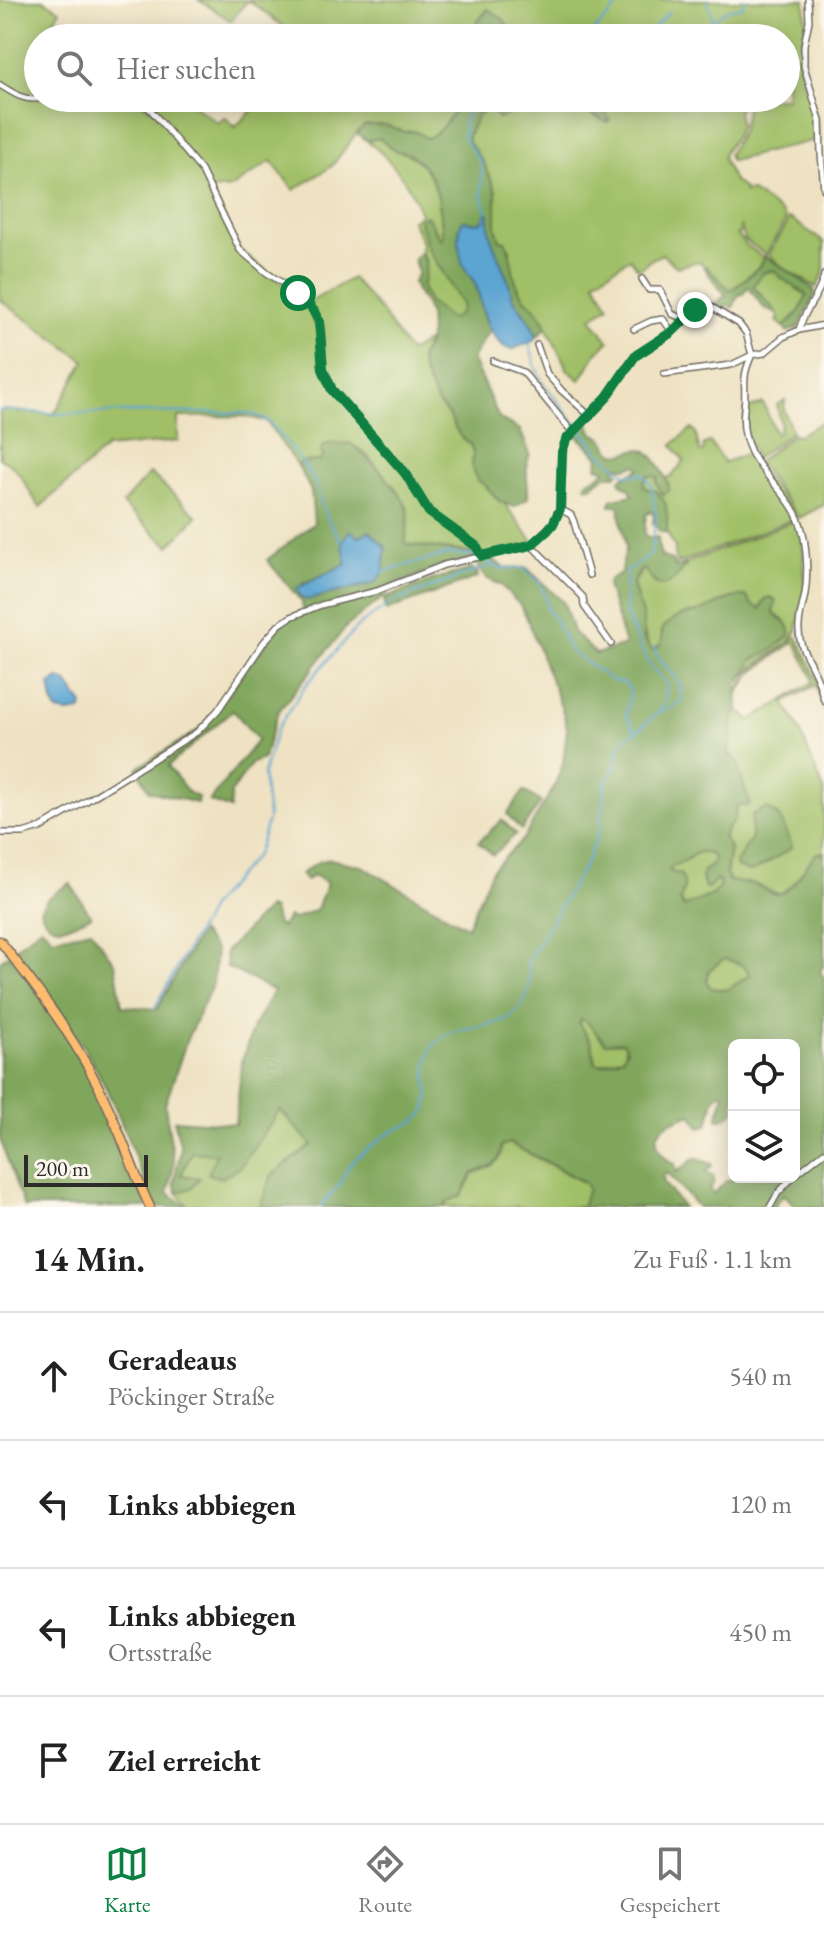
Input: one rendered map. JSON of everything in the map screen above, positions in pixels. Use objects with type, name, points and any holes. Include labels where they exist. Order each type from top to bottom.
[{"type":"main road","points":[[0,941],[74,1042],[110,1110],[150,1207]]},
{"type":"street","points":[[808,0],[804,66],[820,121],[824,189]]},
{"type":"street","points":[[0,85],[24,98]]},
{"type":"street","points":[[153,112],[201,170],[240,250],[298,293],[313,310],[321,332],[323,369],[332,390],[405,473],[429,512],[476,546],[482,556]]},
{"type":"street","points":[[799,330],[824,275]]},
{"type":"street","points":[[642,279],[649,290],[660,290],[672,314],[685,319]]},
{"type":"street","points":[[0,833],[23,833],[56,820],[197,732],[218,710],[264,642],[291,617],[396,584],[444,565],[531,545],[553,524],[560,509],[562,452],[566,440],[607,397],[635,356],[672,332],[702,306],[713,307],[739,324],[746,333],[752,355],[745,370],[742,425],[755,461],[786,499],[800,523],[805,547],[806,584],[799,632],[802,649],[816,675],[824,700]]},
{"type":"street","points":[[634,329],[672,314]]},
{"type":"street","points":[[663,319],[672,332]]},
{"type":"street","points":[[664,374],[731,365],[764,353],[783,337],[799,330],[824,325]]},
{"type":"street","points":[[537,345],[547,374],[590,416]]},
{"type":"street","points":[[493,361],[523,372],[574,431]]},
{"type":"street","points":[[560,509],[571,515],[589,575]]},
{"type":"street","points":[[531,545],[583,597],[584,606],[611,644]]},
{"type":"street","points":[[800,1172],[824,1152]]},
{"type":"street","points":[[770,1207],[788,1183]]},
{"type":"green space","points":[[0,0],[43,0],[60,10],[52,24],[24,24],[24,112],[203,112],[218,123],[225,117],[235,127],[251,112],[454,112],[436,133],[426,138],[415,131],[405,132],[380,125],[358,131],[332,166],[294,190],[271,161],[231,188],[211,190],[240,250],[308,303],[352,278],[380,310],[409,352],[428,341],[421,358],[423,372],[437,402],[460,436],[471,444],[472,469],[504,503],[534,543],[482,556],[406,544],[409,516],[405,505],[385,476],[361,451],[349,445],[327,444],[321,450],[323,456],[320,461],[301,462],[298,466],[266,421],[243,416],[178,417],[178,441],[106,448],[40,507],[14,467],[0,459],[0,410],[54,414],[85,361],[0,300]]},
{"type":"green space","points":[[199,0],[248,0],[231,21]]},
{"type":"green space","points":[[248,0],[805,0],[806,22],[800,50],[800,24],[506,24],[503,19],[484,24],[280,24]]},
{"type":"green space","points":[[488,9],[506,24],[476,24]]},
{"type":"green space","points":[[800,67],[816,116],[819,139],[731,161],[728,155],[742,130],[745,112],[800,112]]},
{"type":"green space","points":[[454,112],[483,112],[478,114],[468,141],[484,164],[496,191],[496,228],[500,240],[508,246],[516,284],[547,326],[537,337],[513,297],[492,240],[489,215],[480,222],[469,222],[459,228],[463,262],[476,286],[490,329],[472,359],[499,418],[520,430],[530,454],[528,498],[514,507],[499,501],[477,480],[472,469],[471,445],[460,436],[437,402],[423,372],[420,358],[428,345],[429,315],[413,282],[418,273],[414,259],[421,252],[425,269],[422,286],[428,302],[450,319],[459,314],[462,304],[429,250],[419,219],[427,216],[443,240],[439,203],[432,180],[418,161],[408,154],[395,150],[380,138],[366,140],[358,134],[365,125],[386,125],[405,132],[415,131],[426,138],[443,126]]},
{"type":"green space","points":[[493,112],[513,112],[499,119]]},
{"type":"green space","points":[[584,112],[601,120],[604,112],[738,112],[740,125],[723,159],[734,181],[744,192],[751,191],[786,219],[766,255],[745,240],[740,225],[740,233],[737,234],[764,258],[763,263],[730,290],[699,261],[677,267],[662,254],[639,270],[630,258],[595,281],[609,306],[591,318],[609,342],[597,352],[580,380],[568,370],[538,311],[516,283],[510,249],[500,240],[496,228],[496,191],[484,164],[468,141],[478,114]]},
{"type":"green space","points":[[584,112],[605,112],[610,120],[607,122]]},
{"type":"green space","points":[[377,138],[410,155],[420,163],[433,182],[443,240],[440,240],[437,231],[419,219],[429,250],[462,304],[455,318],[450,320],[428,303],[422,286],[426,261],[412,220],[421,214],[399,173],[366,140]]},
{"type":"green space","points":[[790,218],[824,242],[824,272],[817,287],[785,269],[769,255]]},
{"type":"green space","points":[[765,256],[814,289],[815,295],[798,328],[787,332],[784,327],[799,312],[807,295],[774,270],[763,273],[753,286],[774,312],[765,309],[748,287],[738,296],[733,308],[726,305],[719,309],[716,304],[726,294],[704,267],[730,290],[757,269]]},
{"type":"green space","points":[[774,270],[808,296],[799,312],[784,327],[777,321],[779,319],[774,309],[753,286],[764,272]]},
{"type":"green space","points":[[785,400],[784,410],[792,432],[756,458],[744,429],[745,410],[763,403],[776,434],[781,424],[777,405]]},
{"type":"green space","points":[[588,421],[592,432],[603,439],[612,452],[622,454],[645,450],[659,465],[668,484],[669,489],[664,495],[656,482],[658,477],[647,476],[643,484],[647,489],[657,491],[665,504],[667,517],[666,533],[653,524],[654,514],[649,512],[646,515],[645,535],[658,537],[662,557],[672,560],[676,567],[686,566],[666,585],[656,584],[644,569],[633,584],[643,618],[644,639],[652,650],[661,644],[662,628],[674,619],[740,596],[746,596],[751,604],[760,609],[765,599],[774,599],[773,612],[789,627],[790,635],[772,650],[751,661],[737,684],[738,709],[732,723],[729,754],[739,763],[750,804],[736,807],[735,820],[723,837],[730,848],[728,880],[753,884],[774,894],[788,889],[816,854],[824,852],[824,964],[820,972],[824,977],[824,1207],[796,1207],[784,1194],[775,1207],[698,1207],[667,1173],[663,1176],[664,1183],[683,1207],[582,1207],[588,1189],[585,1183],[509,1143],[501,1146],[497,1161],[473,1173],[462,1195],[448,1201],[444,1207],[260,1207],[272,1175],[312,1145],[280,1110],[239,1168],[222,1178],[208,1174],[216,1154],[192,1152],[181,1175],[200,1178],[191,1188],[177,1192],[174,1183],[181,1148],[174,1120],[235,1124],[242,1061],[253,1027],[274,991],[227,967],[225,952],[268,908],[273,910],[277,925],[282,927],[288,917],[294,919],[317,909],[327,883],[313,875],[306,881],[301,874],[318,862],[330,859],[362,866],[467,927],[492,870],[523,839],[554,787],[563,763],[567,728],[563,712],[526,616],[501,585],[481,572],[474,558],[444,565],[396,584],[346,627],[278,712],[263,759],[252,763],[231,793],[230,809],[209,801],[258,740],[233,710],[168,766],[189,793],[198,797],[197,803],[149,791],[137,768],[208,721],[279,625],[303,611],[302,602],[267,560],[314,523],[311,491],[298,466],[301,462],[320,461],[324,445],[350,443],[393,485],[406,504],[406,544],[487,555],[503,567],[527,568],[564,603],[573,632],[596,654],[625,645],[607,585],[610,579],[621,573],[626,547],[620,507],[610,506],[610,503],[613,499],[633,495],[620,480],[639,468],[636,465],[625,468],[616,466],[616,475],[603,478],[592,487],[586,486],[605,469],[597,467],[599,457],[575,433]],"holes":[[[369,531],[386,547],[383,572],[302,584],[347,564]],[[701,852],[714,858],[712,865],[703,871],[705,888],[716,880],[720,887],[712,895],[683,907],[680,900],[684,880],[669,868]],[[724,959],[743,966],[750,975],[727,990],[711,988],[707,982],[709,970]],[[581,1019],[589,1024],[605,1043],[623,1042],[627,1049],[623,1057],[602,1065],[595,1063],[591,1042],[579,1024]]]},
{"type":"green space","points":[[824,421],[824,505],[799,518],[758,462],[793,434],[799,435]]},
{"type":"green space","points":[[691,429],[695,431],[700,452],[703,452],[704,444],[710,442],[724,463],[748,453],[789,506],[794,519],[678,563],[667,532],[665,503],[656,491],[647,489],[643,484],[648,476],[656,476],[663,495],[667,492],[669,486],[666,478],[672,476],[684,461],[673,444]]},
{"type":"green space","points":[[150,473],[197,516],[169,546],[122,504]]},
{"type":"green space","points":[[794,521],[798,523],[803,544],[805,590],[797,631],[789,642],[754,666],[739,682],[751,661],[772,650],[791,633],[786,623],[773,612],[776,600],[769,597],[760,609],[748,598],[728,599],[699,612],[685,614],[664,626],[660,646],[652,650],[646,638],[633,584],[642,570],[647,571],[654,582],[669,584],[685,565],[681,565]]},
{"type":"green space","points":[[472,569],[477,571],[478,577],[386,611],[384,599],[432,580]]},
{"type":"green space","points":[[795,637],[818,682],[824,710],[816,685],[784,702],[797,724],[824,790],[824,852],[816,854],[793,884],[780,894],[755,884],[733,883],[726,876],[730,848],[723,837],[735,817],[736,807],[747,806],[749,801],[739,763],[729,754],[731,731],[738,709],[751,720],[813,682],[813,678],[794,642],[751,674],[738,694],[737,690],[754,669]]},
{"type":"green space","points":[[524,791],[541,802],[521,830],[507,814]]},
{"type":"green space","points":[[766,808],[780,819],[792,847],[749,872],[737,867],[736,863],[751,839],[752,815]]},
{"type":"green space","points":[[502,820],[516,834],[493,855],[478,842]]},
{"type":"green space","points":[[701,852],[714,858],[703,873],[703,884],[709,887],[716,880],[720,887],[712,895],[683,907],[680,900],[684,880],[669,868]]},
{"type":"green space","points":[[70,883],[91,916],[55,927],[44,919],[40,910],[47,899]]},
{"type":"green space","points":[[41,927],[53,938],[91,930],[115,964],[122,1006],[157,1009],[200,932],[216,951],[213,983],[187,1039],[165,1105],[174,1163],[168,1193],[188,1207],[156,1207],[106,1088],[86,1051],[13,950]]},
{"type":"green space","points":[[9,954],[60,1024],[97,1086],[147,1207],[24,1207],[0,1139],[0,961]]},
{"type":"green space","points":[[724,959],[736,962],[750,974],[724,991],[711,988],[707,982],[709,970]]},
{"type":"green space","points":[[581,1019],[605,1043],[623,1042],[626,1052],[623,1057],[597,1065],[591,1042],[579,1024]]},
{"type":"green space","points":[[280,1110],[312,1145],[272,1175],[260,1207],[205,1207],[198,1204],[189,1207],[177,1192],[191,1188],[199,1179],[181,1175],[192,1152],[216,1154],[239,1168]]},
{"type":"green space","points":[[503,1143],[509,1143],[585,1183],[588,1189],[582,1207],[444,1207],[448,1201],[462,1195],[473,1173],[497,1161]]},
{"type":"water","points":[[487,212],[492,240],[512,295],[537,337],[511,350],[502,345],[491,331],[476,286],[463,265],[460,253],[462,221],[482,222]]},
{"type":"water","points":[[350,530],[358,537],[369,531],[386,547],[383,572],[375,583],[306,600],[300,596],[297,588],[347,564],[342,542]]},
{"type":"water","points":[[59,679],[66,681],[83,705],[81,711],[57,711],[50,684]]},
{"type":"waterway","points":[[601,24],[624,0]]},
{"type":"waterway","points":[[707,0],[713,24]]},
{"type":"waterway","points":[[713,20],[727,10],[742,7],[746,0]]},
{"type":"waterway","points":[[657,24],[669,12]]},
{"type":"waterway","points":[[468,112],[464,120],[464,138],[482,164],[481,193],[487,212]]},
{"type":"waterway","points":[[320,1207],[338,1187],[356,1158],[386,1135],[415,1121],[425,1110],[428,1101],[427,1062],[436,1043],[458,1030],[499,1022],[521,1006],[529,987],[528,961],[588,859],[599,832],[605,785],[617,763],[618,748],[661,710],[666,697],[667,683],[652,668],[625,612],[627,571],[651,554],[656,518],[651,484],[642,474],[625,474],[598,451],[543,383],[529,342]]},
{"type":"waterway","points":[[0,410],[63,414],[246,413],[258,416],[277,430],[307,469],[317,486],[325,513],[342,542]]},
{"type":"waterway","points":[[383,572],[448,554],[474,555]]},
{"type":"waterway","points":[[484,558],[498,568],[523,568],[540,583],[547,609],[570,651],[613,681],[629,687],[626,715],[635,731]]},
{"type":"waterway","points":[[481,569],[492,565]]},
{"type":"waterway","points":[[268,819],[263,774],[277,729],[305,686],[360,624],[395,601],[478,570]]},
{"type":"waterway","points":[[654,647],[679,683],[681,691],[681,701],[667,710],[661,710]]},
{"type":"waterway","points":[[202,924],[211,906],[257,854],[267,822]]},
{"type":"waterway","points":[[154,1009],[200,926]]},
{"type":"route","points":[[298,293],[319,321],[323,369],[332,390],[405,473],[429,512],[476,546],[482,556],[531,545],[547,531],[560,509],[562,452],[566,440],[607,397],[635,356],[672,332],[695,310]]}]
